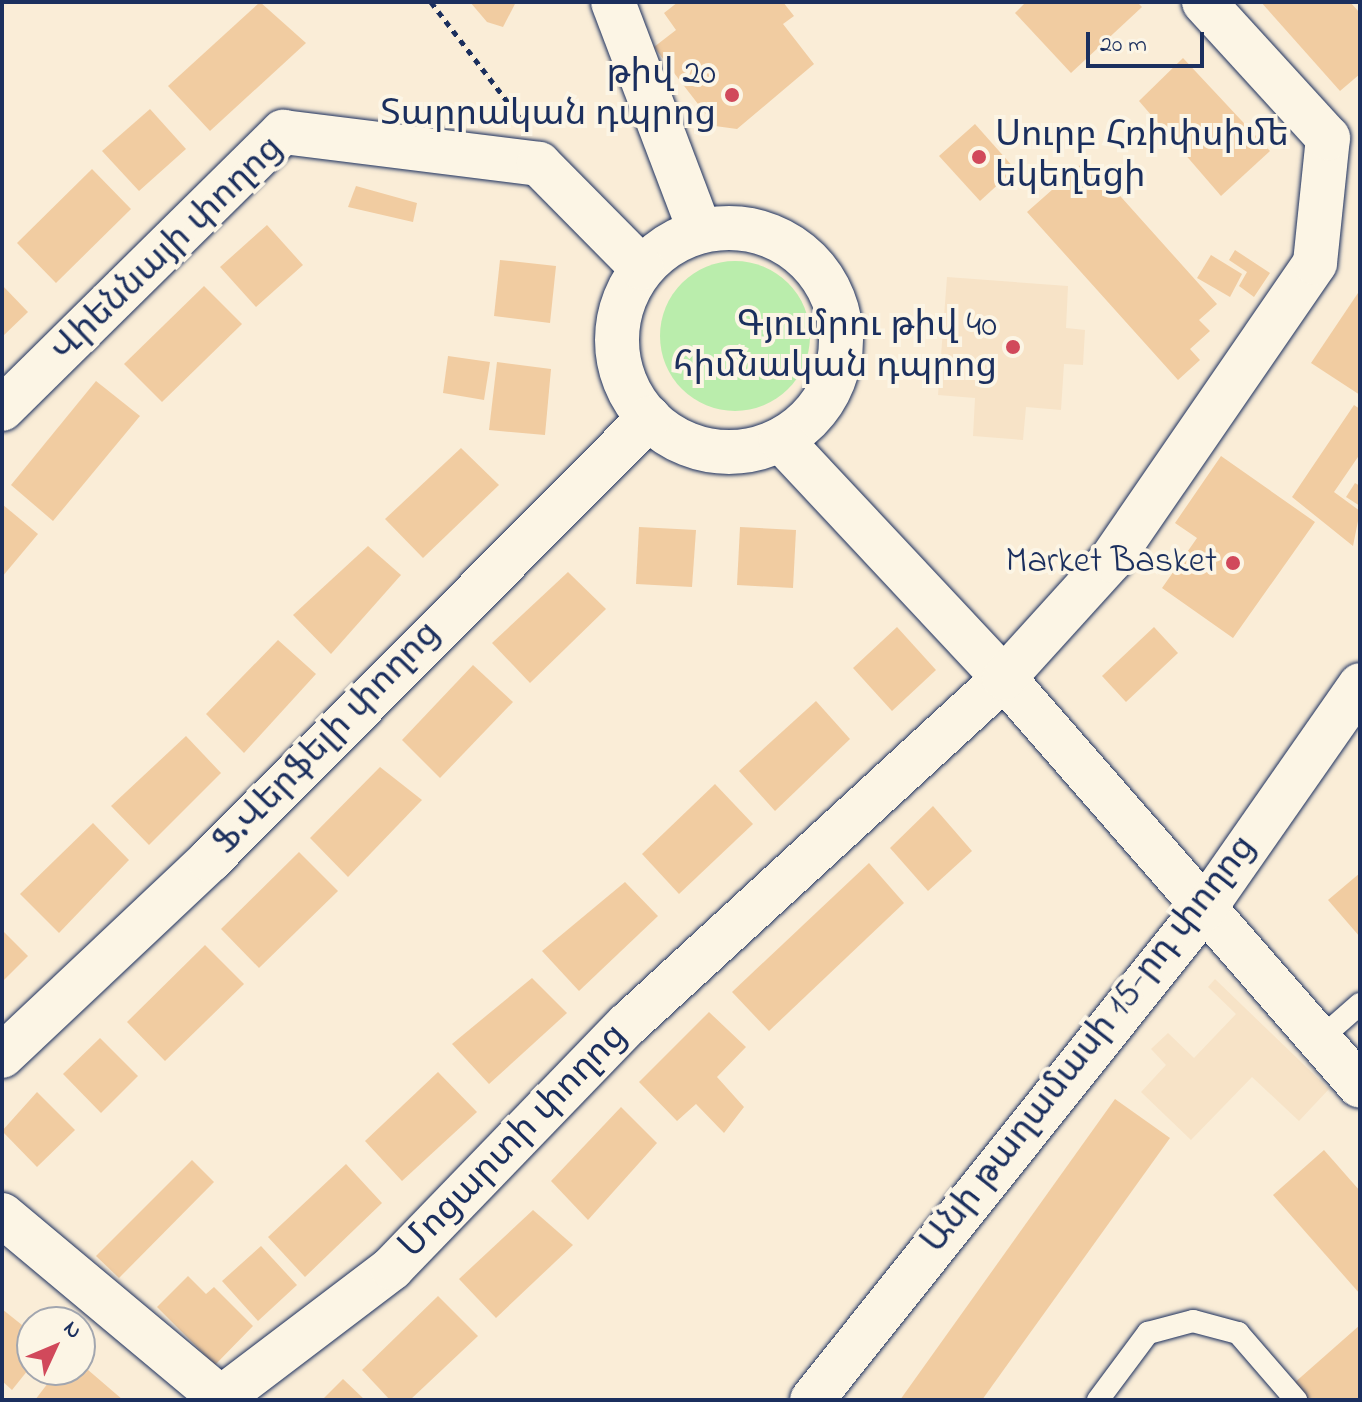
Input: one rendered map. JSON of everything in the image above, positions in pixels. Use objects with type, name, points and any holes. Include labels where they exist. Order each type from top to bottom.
[{"type":"street","points":[[613,2],[700,231]]},
{"type":"street","points":[[1004,678],[1111,560],[1315,263],[1328,138],[1204,2]]},
{"type":"street","name":"Վիեննայի փողոց","points":[[2,409],[283,132],[539,164]]},
{"type":"street","points":[[539,164],[642,268]]},
{"type":"street","points":[[737,227],[772,236],[803,255],[839,317],[841,353],[831,388],[811,418],[781,440],[747,451],[711,451],[649,418],[629,391],[617,328],[642,268],[700,231],[737,227]]},
{"type":"street","name":"Ֆ.Վերֆելի փողոց","points":[[2,1056],[210,860],[649,418]]},
{"type":"street","points":[[781,440],[1004,678],[1360,1086]]},
{"type":"street","name":"Մոցարտի փողոց","points":[[2,1215],[221,1398],[392,1268],[628,1024],[1004,678]]},
{"type":"street","name":"Անի թաղամասի 15-րդ փողոց","points":[[812,1400],[1204,909],[1360,685]]},
{"type":"lane","points":[[1320,1039],[1360,1004]]},
{"type":"lane","points":[[1098,1400],[1148,1333],[1193,1321],[1238,1333],[1296,1400]]},
{"type":"path","points":[[431,2],[518,109],[539,164]]},
{"type":"shaded area","name":"Գյումրու թիվ 40 հիմնական դպրոց","points":[[947,277],[1068,286],[1066,328],[1085,330],[1083,365],[1064,364],[1061,410],[1026,407],[1023,440],[973,436],[975,398],[938,395]]},
{"type":"shaded area","points":[[1215,979],[1329,1089],[1299,1121],[1252,1077],[1191,1140],[1141,1092],[1166,1065],[1151,1049],[1168,1033],[1194,1058],[1236,1014],[1208,987]]},
{"type":"green space","points":[[735,261],[764,267],[788,283],[804,307],[810,336],[804,365],[788,389],[764,405],[735,411],[706,405],[682,389],[666,365],[660,336],[666,307],[682,283],[706,267]]},
{"type":"building","points":[[260,2],[306,43],[210,131],[168,86]]},
{"type":"building","points":[[470,2],[516,2],[503,27],[487,22]]},
{"type":"building","name":"թիվ 20 Տարրական դպրոց","points":[[678,2],[783,2],[794,16],[783,24],[814,64],[737,129],[715,126],[654,47],[676,30],[664,13]]},
{"type":"building","points":[[1026,2],[1137,2],[1142,7],[1071,73],[1015,13]]},
{"type":"building","points":[[1261,2],[1350,2],[1360,13],[1360,74],[1340,91]]},
{"type":"building","points":[[1183,58],[1270,151],[1221,196],[1139,101]]},
{"type":"building","points":[[150,109],[186,149],[139,191],[102,151]]},
{"type":"building","points":[[975,124],[1015,169],[980,201],[939,156]]},
{"type":"building","points":[[1087,159],[1217,304],[1199,320],[1210,331],[1190,349],[1200,360],[1178,380],[1027,212]]},
{"type":"building","points":[[92,169],[131,209],[56,283],[17,243]]},
{"type":"building","points":[[356,186],[417,203],[413,222],[348,207]]},
{"type":"building","points":[[267,225],[303,265],[256,307],[220,267]]},
{"type":"building","points":[[1235,250],[1270,273],[1254,297],[1239,286],[1247,272],[1229,260]]},
{"type":"building","points":[[1211,255],[1242,274],[1230,297],[1197,278]]},
{"type":"building","points":[[500,260],[556,266],[550,323],[494,316]]},
{"type":"building","points":[[2,285],[28,312],[2,337]]},
{"type":"building","points":[[204,286],[242,324],[162,402],[124,364]]},
{"type":"building","points":[[1360,290],[1360,395],[1311,363]]},
{"type":"building","points":[[448,356],[490,362],[484,400],[443,393]]},
{"type":"building","points":[[497,362],[551,369],[545,435],[489,430]]},
{"type":"building","points":[[96,381],[140,416],[53,521],[11,485]]},
{"type":"building","name":"Market Basket","points":[[1354,405],[1360,409],[1360,454],[1334,492],[1360,511],[1353,546],[1292,497]]},
{"type":"building","points":[[461,448],[499,485],[423,558],[385,519]]},
{"type":"building","name":"Market Basket","points":[[1221,456],[1315,522],[1233,638],[1162,588],[1197,538],[1175,523]]},
{"type":"building","points":[[1355,483],[1360,486],[1360,506],[1346,497]]},
{"type":"building","points":[[2,504],[38,534],[2,577]]},
{"type":"building","points":[[639,527],[696,530],[692,587],[636,584]]},
{"type":"building","points":[[740,527],[796,530],[793,588],[737,585]]},
{"type":"building","points":[[368,546],[401,575],[331,654],[293,615]]},
{"type":"building","points":[[568,572],[606,609],[530,683],[492,643]]},
{"type":"building","points":[[897,627],[936,670],[892,711],[853,668]]},
{"type":"building","points":[[1154,627],[1178,653],[1126,702],[1102,676]]},
{"type":"building","points":[[278,640],[316,674],[244,753],[206,714]]},
{"type":"building","points":[[473,665],[513,702],[440,778],[402,740]]},
{"type":"building","points":[[816,701],[850,739],[775,811],[739,771]]},
{"type":"building","points":[[186,736],[221,773],[149,845],[111,806]]},
{"type":"building","points":[[380,767],[422,800],[348,877],[310,838]]},
{"type":"building","points":[[715,784],[753,824],[679,894],[642,854]]},
{"type":"building","points":[[933,806],[972,851],[928,891],[890,848]]},
{"type":"building","points":[[93,823],[129,860],[59,933],[20,894]]},
{"type":"building","points":[[299,852],[338,891],[259,968],[221,929]]},
{"type":"building","points":[[869,863],[904,903],[769,1031],[732,992]]},
{"type":"building","points":[[1360,873],[1360,937],[1328,900]]},
{"type":"building","points":[[625,882],[658,916],[579,991],[542,951]]},
{"type":"building","points":[[2,930],[28,956],[2,982]]},
{"type":"building","points":[[205,945],[244,984],[165,1061],[127,1022]]},
{"type":"building","points":[[532,978],[567,1013],[489,1084],[452,1044]]},
{"type":"building","points":[[709,1012],[746,1047],[717,1077],[744,1107],[724,1133],[696,1104],[677,1121],[639,1082]]},
{"type":"building","points":[[100,1038],[138,1076],[101,1113],[63,1074]]},
{"type":"building","points":[[438,1072],[477,1112],[402,1181],[365,1141]]},
{"type":"building","points":[[37,1092],[75,1130],[37,1167],[2,1131]]},
{"type":"building","points":[[1115,1099],[1170,1138],[982,1400],[900,1400]]},
{"type":"building","points":[[621,1107],[657,1143],[588,1220],[551,1181]]},
{"type":"building","points":[[1324,1150],[1360,1191],[1360,1294],[1273,1195]]},
{"type":"building","points":[[192,1160],[214,1182],[119,1278],[96,1256]]},
{"type":"building","points":[[346,1164],[382,1203],[305,1277],[268,1237]]},
{"type":"building","points":[[533,1210],[573,1245],[496,1318],[459,1279]]},
{"type":"building","points":[[261,1246],[297,1285],[258,1321],[222,1281]]},
{"type":"building","points":[[188,1276],[206,1294],[214,1287],[253,1326],[215,1365],[157,1307]]},
{"type":"building","points":[[438,1296],[478,1336],[410,1400],[390,1400],[362,1370]]},
{"type":"building","points":[[2,1309],[16,1320],[16,1385],[12,1390],[2,1381]]},
{"type":"building","points":[[1360,1325],[1360,1400],[1307,1400],[1293,1384]]},
{"type":"building","points":[[96,1377],[123,1400],[35,1400],[46,1386],[96,1386]]},
{"type":"building","points":[[343,1379],[365,1400],[322,1400]]},
{"type":"place","name":"թիվ 20 Տարրական դպրոց","points":[[732,95]]},
{"type":"place","name":"Սուրբ Հռիփսիմե եկեղեցի","points":[[979,157]]},
{"type":"place","name":"Գյումրու թիվ 40 հիմնական դպրոց","points":[[1013,347]]},
{"type":"place","name":"Market Basket","points":[[1233,563]]}]
